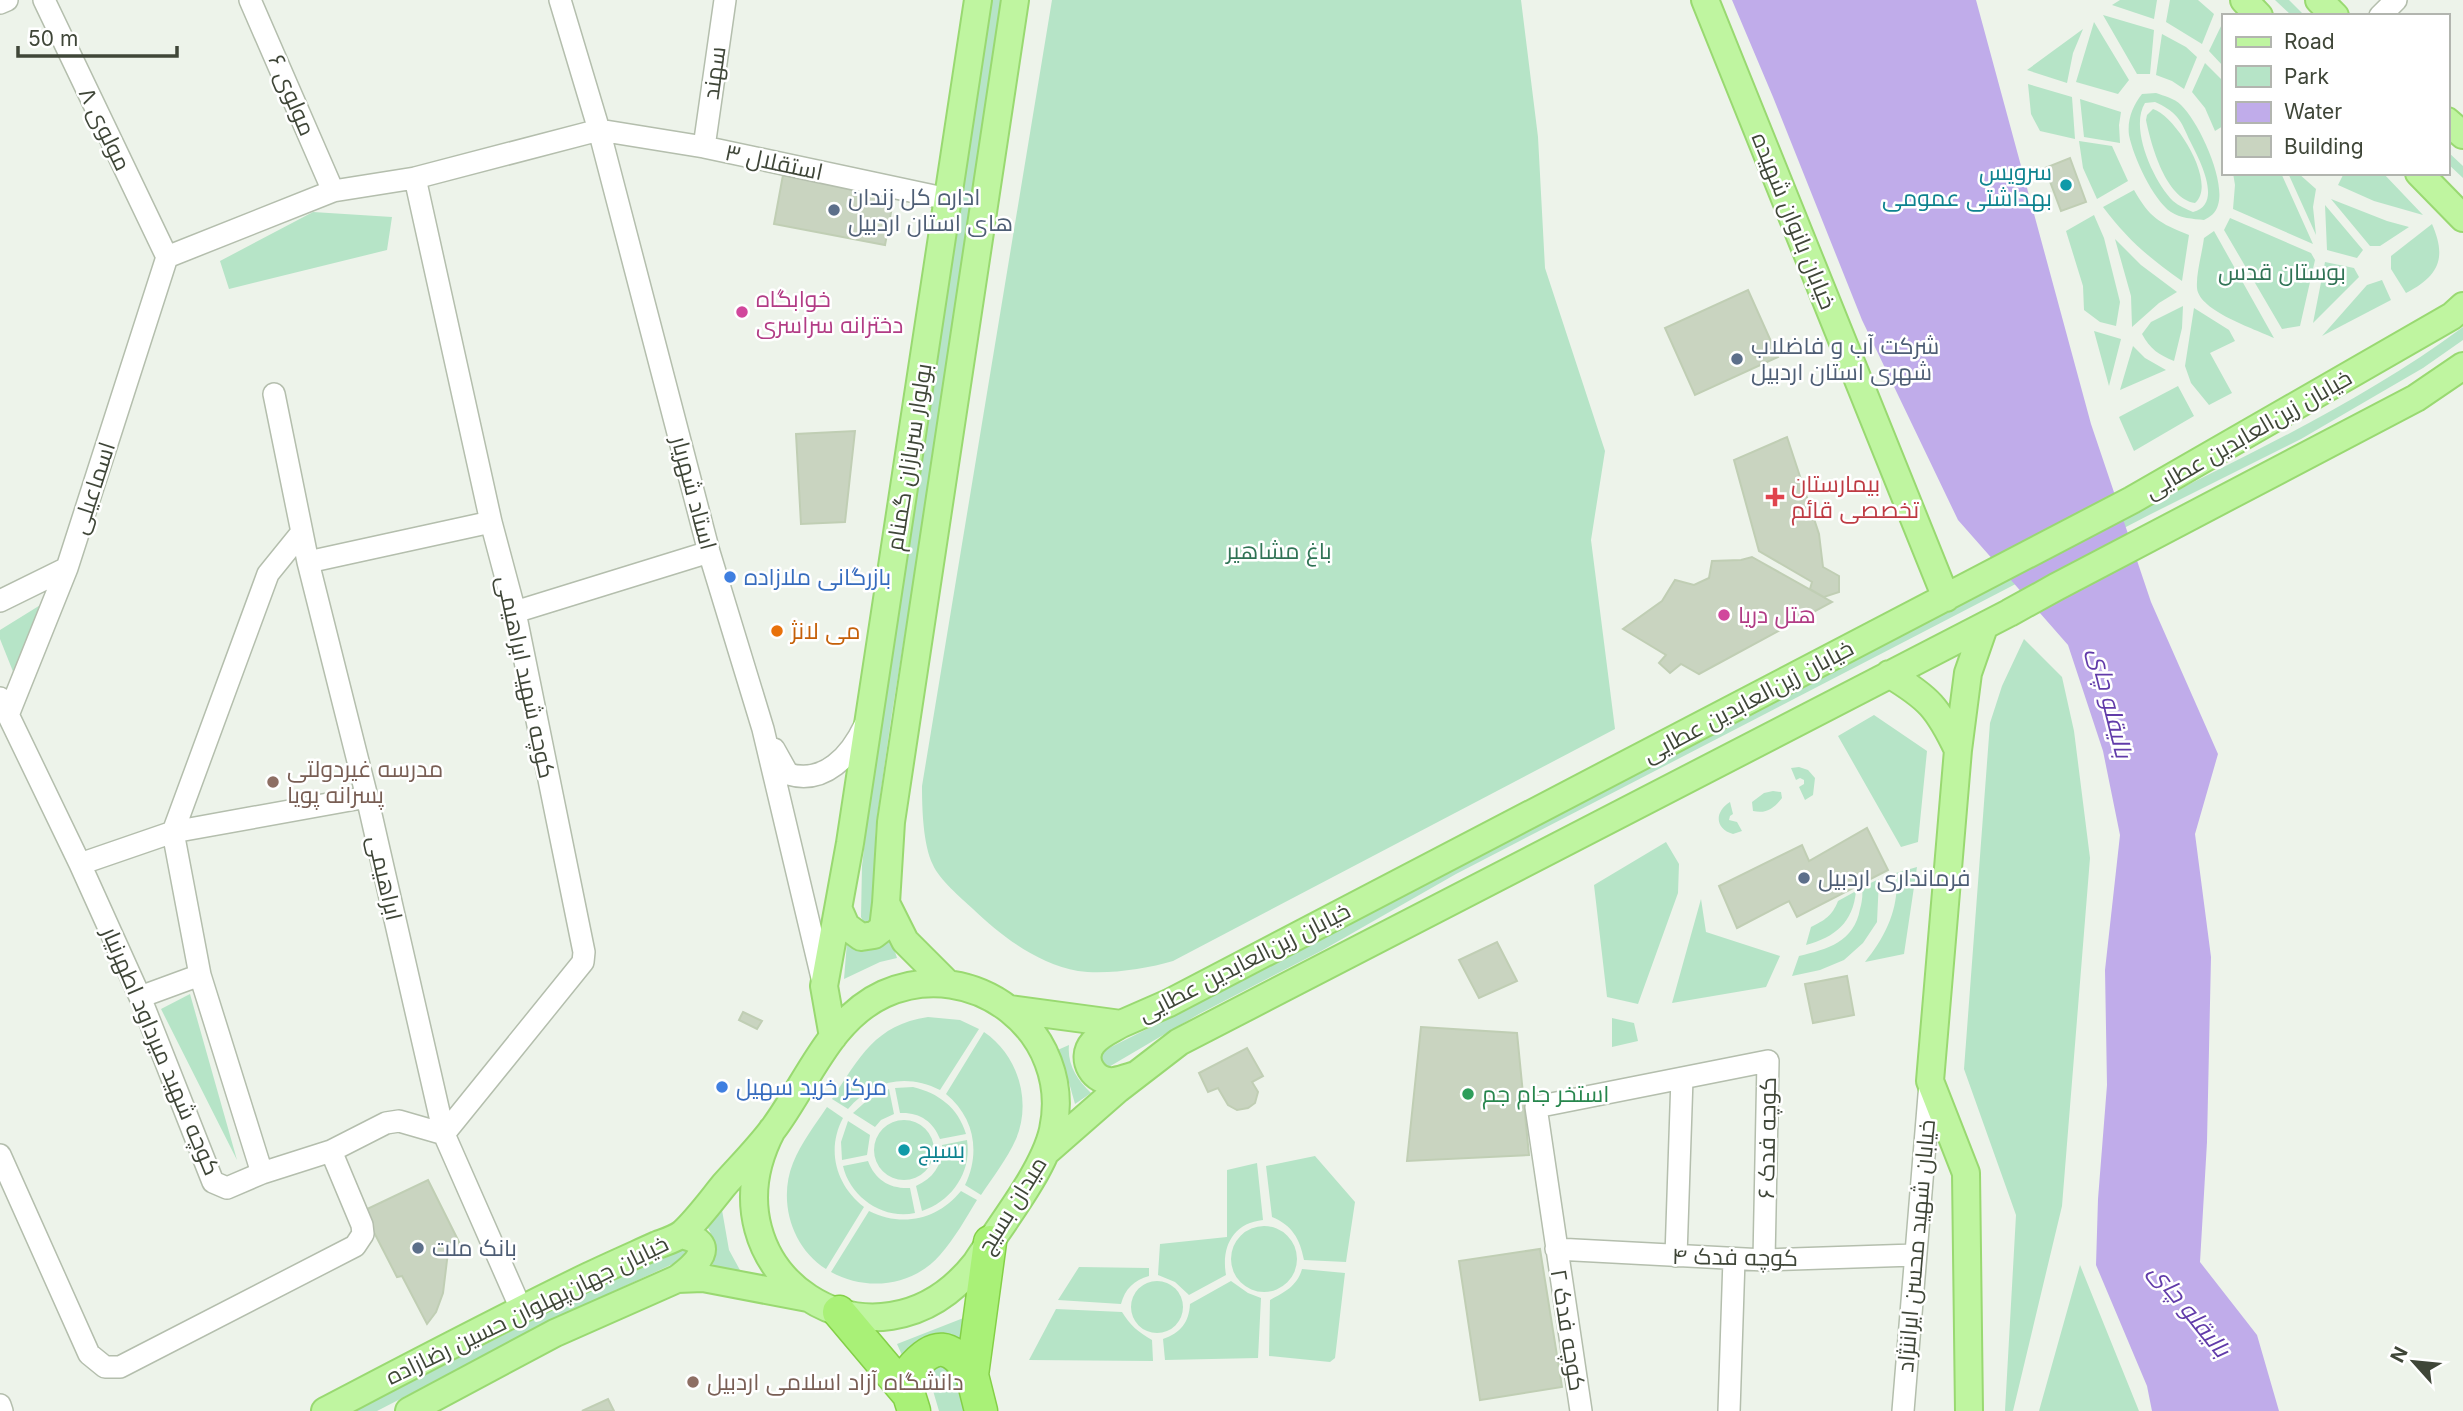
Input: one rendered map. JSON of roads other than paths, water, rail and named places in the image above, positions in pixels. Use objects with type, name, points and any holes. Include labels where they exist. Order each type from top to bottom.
[{"type":"highway","points":[[981,1411],[972,1375],[990,1242]]},
{"type":"highway","points":[[839,1312],[911,1403]]},
{"type":"highway","points":[[911,1403],[909,1371],[930,1351],[939,1349],[954,1352],[972,1375]]},
{"type":"main road","name":"بولوار سربازان گمنام","points":[[832,1037],[824,986],[870,715],[978,0]]},
{"type":"main road","name":"بولوار سربازان گمنام","points":[[886,903],[891,822],[1015,0]]},
{"type":"main road","name":"خیابان بانوان شهیده","points":[[1705,0],[1946,598]]},
{"type":"main road","points":[[2244,0],[2257,14]]},
{"type":"main road","points":[[2319,0],[2333,14]]},
{"type":"main road","points":[[2449,123],[2463,135]]},
{"type":"main road","points":[[2421,175],[2463,218]]},
{"type":"main road","name":"خیابان زین‌العابدین عطایی","points":[[1010,1009],[1121,1024],[1169,1003],[2132,500],[2462,307]]},
{"type":"main road","name":"خیابان زین‌العابدین عطایی","points":[[1046,1152],[1137,1074],[1179,1042],[1984,627],[2416,398],[2463,366]]},
{"type":"main road","name":"خیابان شهید محسن ایراننژاد","points":[[1969,1411],[1966,1173],[1930,1081],[1958,750],[1968,673],[1984,627]]},
{"type":"main road","points":[[1889,674],[1918,692],[1942,717],[1958,750]]},
{"type":"main road","points":[[839,910],[846,926],[860,937],[874,935],[883,928],[886,903]]},
{"type":"main road","points":[[886,903],[905,941],[948,984]]},
{"type":"main road","name":"میدان بسیج","points":[[926,983],[970,988],[1010,1009],[1039,1043],[1051,1074],[1056,1108],[1046,1152],[990,1242],[963,1280],[926,1306],[905,1314],[860,1317],[839,1312],[810,1299],[783,1276],[774,1264],[760,1237],[753,1193],[762,1149],[832,1037],[863,1006],[882,995],[903,987],[926,983]]},
{"type":"main road","points":[[1121,1024],[1103,1034],[1091,1045],[1087,1058],[1090,1069],[1099,1078],[1113,1081],[1137,1074]]},
{"type":"main road","name":"خیابان جهان‌پهلوان حسین رضا‌زاده","points":[[325,1411],[521,1309],[681,1235],[772,1130]]},
{"type":"main road","points":[[677,1279],[701,1258],[701,1248],[697,1241],[681,1235]]},
{"type":"main road","name":"خیابان جهان‌پهلوان حسین رضا‌زاده","points":[[409,1411],[555,1333],[677,1279],[703,1278],[724,1281],[810,1299]]},
{"type":"street","points":[[0,3],[7,0]]},
{"type":"street","name":"مولوی ۸","points":[[44,0],[167,257]]},
{"type":"street","name":"مولوی ۶","points":[[250,0],[333,191]]},
{"type":"street","name":"استاد شهریار","points":[[560,0],[599,130],[709,552],[763,729],[824,986]]},
{"type":"street","name":"سهند","points":[[704,147],[725,0]]},
{"type":"street","points":[[2382,14],[2396,0]]},
{"type":"street","points":[[167,257],[333,191],[415,178],[599,130]]},
{"type":"street","name":"استقلال ۳","points":[[599,130],[704,147],[948,199]]},
{"type":"street","name":"کوچه شهید ابراهیمی","points":[[415,178],[491,522],[514,612],[584,952],[583,962],[444,1134]]},
{"type":"street","name":"اسماعیلی","points":[[4,706],[67,568],[167,257]]},
{"type":"street","name":"ابراهیمی","points":[[274,394],[307,562],[367,797],[444,1134],[521,1309]]},
{"type":"street","points":[[307,562],[491,522]]},
{"type":"street","points":[[262,1173],[200,975],[173,832],[268,574],[302,532]]},
{"type":"street","points":[[514,612],[709,552]]},
{"type":"street","points":[[0,601],[67,568]]},
{"type":"street","name":"کوچه شهید میرداود اطهرنیار","points":[[4,706],[140,997],[214,1182],[227,1188],[262,1173],[331,1151],[386,1123],[399,1121],[444,1134]]},
{"type":"street","points":[[763,729],[788,774],[807,777],[827,771],[849,753],[856,745],[870,715]]},
{"type":"street","points":[[80,864],[173,832],[367,797]]},
{"type":"street","points":[[140,997],[200,975]]},
{"type":"street","name":"کوچه فدک ۶","points":[[1682,1078],[1768,1061],[1764,1260]]},
{"type":"street","points":[[1676,1256],[1682,1078]]},
{"type":"street","name":"کوچه فدک ۲","points":[[1581,1411],[1536,1107],[1682,1078]]},
{"type":"street","name":"خیابان شهید محسن ایراننژاد","points":[[1902,1411],[1930,1081]]},
{"type":"street","points":[[0,1155],[89,1354],[105,1367],[120,1367],[355,1246],[363,1234],[362,1225],[331,1151]]},
{"type":"street","name":"کوچه فدک ۴","points":[[1556,1249],[1764,1260],[1914,1255]]},
{"type":"street","points":[[1729,1411],[1734,1259]]},
{"type":"street","points":[[0,1405],[2,1411]]},
{"type":"water","name":"بالیقلو چای","points":[[1732,0],[1976,0],[2091,424],[2151,602],[2218,754],[2195,834],[2211,957],[2207,1142],[2200,1262],[2257,1335],[2279,1411],[2152,1411],[2147,1386],[2096,1265],[2107,1085],[2105,970],[2120,835],[2103,751],[2068,645],[1958,520],[1862,320]]},
{"type":"place","name":"سرویس بهداشتی عمومی","points":[[2066,185]]},
{"type":"place","name":"اداره کل زندان های استان اردبیل","points":[[834,210]]},
{"type":"place","name":"خوابگاه دخترانه سراسری","points":[[742,312]]},
{"type":"place","name":"شرکت آب و فاضلاب شهری استان اردبیل","points":[[1737,359]]},
{"type":"place","name":"بیمارستان تخصصی قائم","points":[[1775,497]]},
{"type":"place","name":"بازرگانی ملازاده","points":[[730,577]]},
{"type":"place","name":"هتل دریا","points":[[1724,615]]},
{"type":"place","name":"می لانژ","points":[[777,631]]},
{"type":"place","name":"مدرسه غیردولتی پسرانه پویا","points":[[273,782]]},
{"type":"place","name":"فرمانداری اردبیل","points":[[1804,878]]},
{"type":"place","name":"مرکز خرید سهیل","points":[[722,1087]]},
{"type":"place","name":"استخر جام جم","points":[[1468,1094]]},
{"type":"place","name":"بسیج","points":[[904,1150]]},
{"type":"place","name":"بانک ملت","points":[[418,1248]]},
{"type":"place","name":"دانشگاه آزاد اسلامی اردبیل","points":[[693,1382]]},
{"type":"park label","name":"بوستان قدس","points":[[2282,272]]},
{"type":"park label","name":"باغ مشاهیر","points":[[1279,551]]}]
